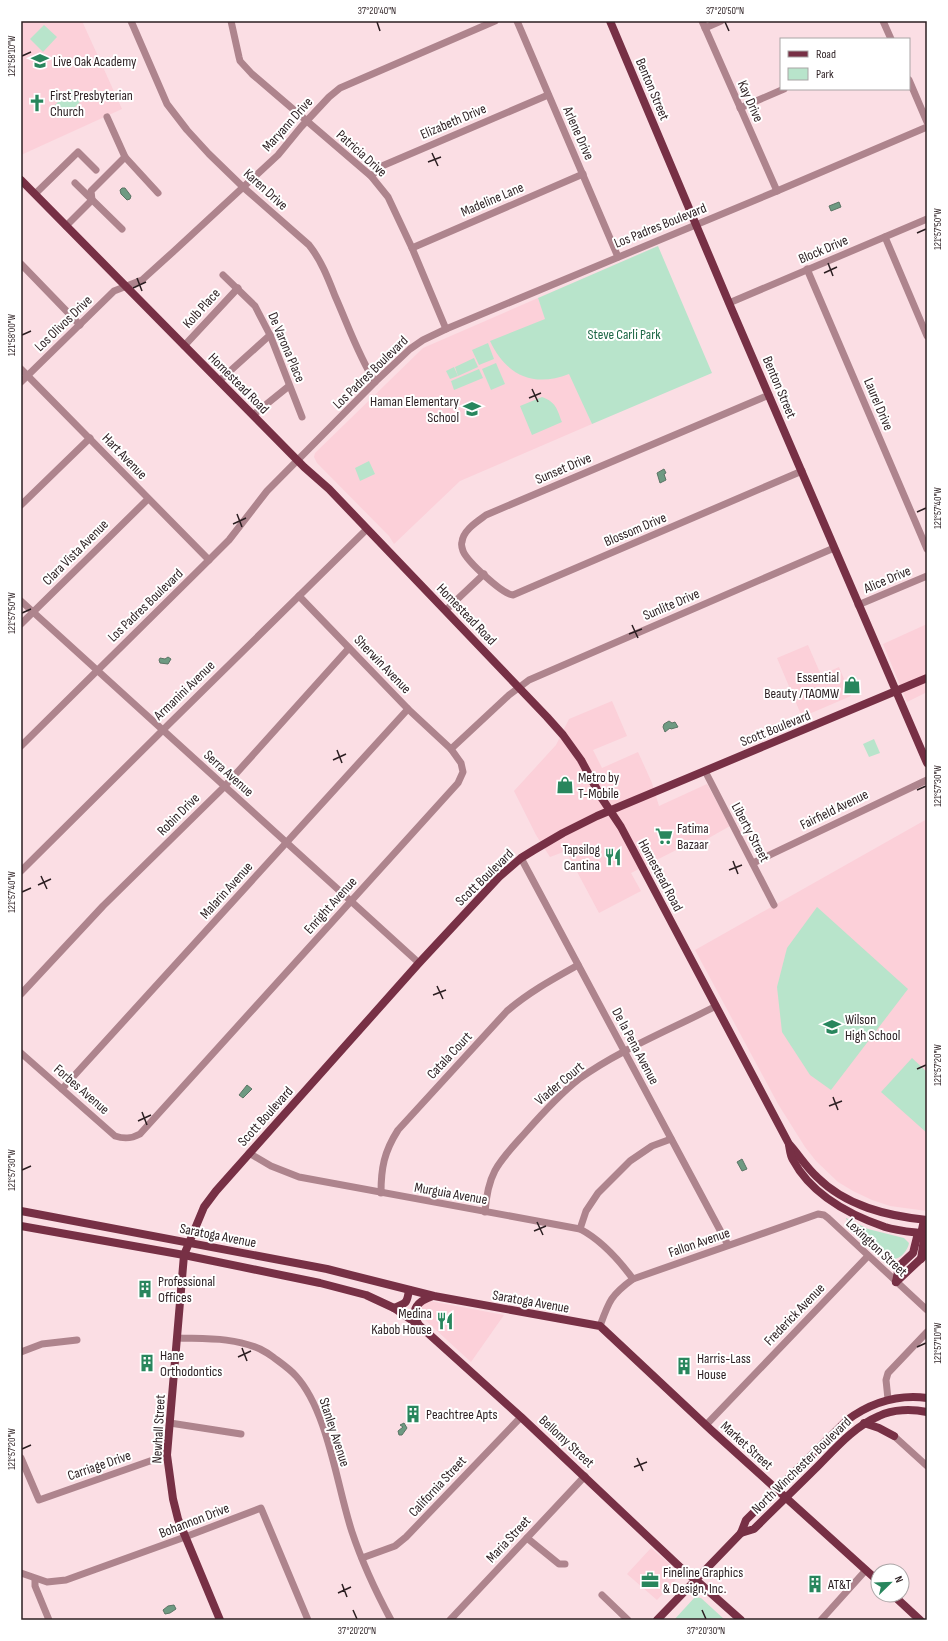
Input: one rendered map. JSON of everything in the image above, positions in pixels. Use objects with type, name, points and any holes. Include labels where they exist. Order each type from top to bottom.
[{"type":"main road","name":"Benton Street","points":[[610,21],[858,605],[927,763]]},
{"type":"main road","name":"Homestead Road","points":[[21,180],[367,529],[520,686],[568,742],[581,760],[601,797],[621,827],[789,1144],[818,1178],[838,1194],[864,1208],[891,1215],[925,1220]]},
{"type":"main road","name":"Scott Boulevard","points":[[184,1255],[204,1208],[216,1191],[419,963],[500,876],[521,858],[563,833],[610,811],[927,678]]},
{"type":"main road","name":"Homestead Road","points":[[789,1144],[792,1159],[801,1172],[816,1188],[841,1208],[861,1218],[886,1227],[924,1234]]},
{"type":"main road","name":"Saratoga Avenue","points":[[21,1211],[326,1269],[434,1296],[600,1326]]},
{"type":"main road","points":[[921,1259],[925,1220]]},
{"type":"main road","name":"Saratoga Avenue","points":[[21,1226],[184,1255],[320,1282],[366,1295]]},
{"type":"main road","points":[[896,1282],[899,1266],[913,1253],[917,1237],[924,1234]]},
{"type":"main road","points":[[896,1282],[927,1253]]},
{"type":"main road","name":"Newhall Street","points":[[184,1255],[167,1455],[173,1499],[185,1537],[220,1620]]},
{"type":"main road","points":[[394,1308],[407,1302],[409,1290]]},
{"type":"main road","name":"Bellomy Street","points":[[366,1295],[394,1308],[420,1326],[521,1416],[682,1569],[741,1620]]},
{"type":"main road","points":[[420,1326],[416,1320],[416,1308],[422,1300],[434,1296]]},
{"type":"main road","name":"Market Street","points":[[600,1326],[706,1425],[870,1574]]},
{"type":"main road","name":"North Winchester Boulevard","points":[[657,1620],[741,1533],[746,1520],[846,1421],[862,1409],[888,1399],[909,1397],[927,1398]]},
{"type":"main road","name":"North Winchester Boulevard","points":[[741,1533],[754,1529],[844,1440],[864,1423],[880,1415],[891,1412],[906,1410],[927,1412]]},
{"type":"main road","points":[[864,1423],[879,1428],[894,1436]]},
{"type":"main road","points":[[902,1603],[920,1620]]},
{"type":"street","name":"Karen Drive","points":[[131,21],[167,104],[187,130],[243,187],[309,245],[316,254],[328,277],[363,363],[375,382]]},
{"type":"street","name":"Patricia Drive","points":[[231,21],[240,61],[252,74],[370,176],[388,197],[412,248],[446,329]]},
{"type":"street","name":"Maryann Drive","points":[[126,287],[142,279],[278,155],[306,121],[329,97],[340,88],[495,21]]},
{"type":"street","name":"Arlene Drive","points":[[517,21],[618,256]]},
{"type":"street","points":[[704,24],[721,21]]},
{"type":"street","points":[[883,21],[891,38]]},
{"type":"street","name":"Kay Drive","points":[[704,24],[777,191]]},
{"type":"street","points":[[910,82],[927,122]]},
{"type":"street","points":[[740,108],[782,90]]},
{"type":"street","name":"Elizabeth Drive","points":[[370,176],[382,166],[548,95]]},
{"type":"street","points":[[107,117],[126,157],[158,193]]},
{"type":"street","name":"Los Padres Boulevard","points":[[21,746],[229,540],[267,491],[297,460],[375,382],[423,340],[618,256],[777,191],[927,127]]},
{"type":"street","points":[[35,194],[78,152],[96,170]]},
{"type":"street","points":[[92,200],[91,191],[126,157]]},
{"type":"street","name":"Madeline Lane","points":[[412,248],[583,174]]},
{"type":"street","points":[[75,184],[122,229]]},
{"type":"street","points":[[66,226],[92,200]]},
{"type":"street","name":"Block Drive","points":[[729,303],[927,219]]},
{"type":"street","points":[[886,237],[927,336]]},
{"type":"street","points":[[21,264],[80,325]]},
{"type":"street","name":"Laurel Drive","points":[[807,269],[927,549]]},
{"type":"street","name":"De Varona Place","points":[[223,275],[255,306],[270,335],[288,386],[302,417]]},
{"type":"street","name":"Los Olivos Drive","points":[[21,382],[114,291],[126,287]]},
{"type":"street","name":"Kolb Place","points":[[184,346],[238,288]]},
{"type":"street","points":[[219,381],[270,335]]},
{"type":"street","name":"Hart Avenue","points":[[21,369],[209,560]]},
{"type":"street","points":[[253,415],[288,386]]},
{"type":"street","name":"Sunset Drive","points":[[484,574],[462,550],[462,540],[468,530],[486,515],[769,395]]},
{"type":"street","points":[[21,505],[90,438]]},
{"type":"street","name":"Blossom Drive","points":[[484,574],[503,591],[509,594],[519,593],[802,471]]},
{"type":"street","name":"Clara Vista Avenue","points":[[21,624],[148,499]]},
{"type":"street","name":"Armanini Avenue","points":[[21,872],[367,529]]},
{"type":"street","name":"Sunlite Drive","points":[[520,686],[539,676],[834,548]]},
{"type":"street","points":[[446,610],[484,574]]},
{"type":"street","name":"Alice Drive","points":[[858,605],[927,576]]},
{"type":"street","name":"Sherwin Avenue","points":[[299,596],[408,709],[451,749]]},
{"type":"street","name":"Serra Avenue","points":[[21,601],[419,963]]},
{"type":"street","name":"Robin Drive","points":[[21,994],[103,906],[224,787],[349,648]]},
{"type":"street","points":[[451,749],[496,706],[520,686]]},
{"type":"street","name":"Malarin Avenue","points":[[62,1089],[408,709]]},
{"type":"street","name":"Enright Avenue","points":[[130,1138],[140,1134],[458,783],[463,772],[461,763],[451,749]]},
{"type":"street","name":"Liberty Street","points":[[705,771],[774,905]]},
{"type":"street","name":"Fairfield Avenue","points":[[753,863],[927,780]]},
{"type":"street","name":"De la Pena Avenue","points":[[521,858],[524,867],[728,1246]]},
{"type":"street","name":"Catala Court","points":[[381,1194],[381,1171],[390,1142],[398,1130],[508,1011],[539,987],[578,965]]},
{"type":"street","name":"Viader Court","points":[[485,1212],[488,1185],[500,1161],[540,1116],[578,1080],[624,1052],[716,1006]]},
{"type":"street","name":"Forbes Avenue","points":[[21,1053],[115,1136],[130,1138]]},
{"type":"street","points":[[580,1229],[586,1212],[598,1193],[630,1161],[652,1146],[671,1139]]},
{"type":"street","name":"Murguia Avenue","points":[[249,1153],[278,1169],[299,1178],[580,1229],[592,1235],[634,1279]]},
{"type":"street","name":"Fallon Avenue","points":[[600,1326],[609,1300],[621,1287],[634,1279],[814,1214],[821,1214],[828,1218]]},
{"type":"street","name":"Lexington Street","points":[[828,1218],[927,1310]]},
{"type":"street","name":"Frederick Avenue","points":[[706,1425],[868,1256]]},
{"type":"street","points":[[888,1399],[886,1380],[888,1373],[927,1332]]},
{"type":"street","name":"Stanley Avenue","points":[[177,1338],[221,1339],[238,1342],[261,1349],[282,1363],[296,1376],[312,1398],[352,1532],[373,1585],[391,1620]]},
{"type":"street","points":[[21,1352],[42,1344],[77,1340]]},
{"type":"street","name":"California Street","points":[[362,1558],[395,1546],[406,1537],[521,1416]]},
{"type":"street","points":[[170,1423],[241,1434]]},
{"type":"street","points":[[894,1436],[927,1466]]},
{"type":"street","name":"Carriage Drive","points":[[21,1458],[39,1500],[167,1455]]},
{"type":"street","name":"Maria Street","points":[[450,1620],[584,1476]]},
{"type":"street","name":"Bohannon Drive","points":[[21,1573],[47,1582],[66,1580],[261,1508],[308,1620]]},
{"type":"street","points":[[527,1538],[559,1564],[565,1564]]},
{"type":"street","points":[[821,1620],[866,1570]]},
{"type":"street","points":[[35,1579],[35,1586],[49,1620]]},
{"type":"street","points":[[602,1595],[628,1620]]},
{"type":"shaded area","points":[[21,21],[82,21],[122,109],[21,155]]},
{"type":"shaded area","points":[[125,188],[131,196],[130,199],[127,200],[121,194],[120,190]]},
{"type":"shaded area","points":[[839,202],[841,207],[831,211],[829,206]]},
{"type":"shaded area","name":"Haman Elementary School","points":[[538,298],[592,424],[460,481],[394,544],[389,536],[317,463],[314,457],[315,453],[423,348]]},
{"type":"shaded area","points":[[664,469],[666,473],[664,474],[666,480],[660,483],[657,473]]},
{"type":"shaded area","points":[[927,624],[927,692],[907,702],[883,644]]},
{"type":"shaded area","points":[[808,645],[821,675],[839,667],[851,696],[802,717],[777,658]]},
{"type":"shaded area","points":[[168,657],[171,659],[168,664],[160,663],[160,658],[165,659]]},
{"type":"shaded area","points":[[612,701],[627,736],[593,750],[602,768],[638,752],[652,783],[659,806],[707,784],[730,826],[693,847],[690,843],[631,873],[641,891],[599,913],[566,851],[550,857],[536,835],[514,791],[556,745],[569,719]]},
{"type":"shaded area","points":[[669,721],[672,723],[675,722],[678,727],[670,728],[665,732],[663,727],[664,724]]},
{"type":"shaded area","name":"Wilson High School","points":[[927,819],[927,1211],[890,1206],[872,1200],[838,1182],[816,1161],[805,1147],[778,1104],[695,950]]},
{"type":"shaded area","points":[[247,1085],[252,1089],[243,1098],[239,1095]]},
{"type":"shaded area","points":[[742,1159],[747,1169],[742,1171],[737,1162]]},
{"type":"shaded area","points":[[430,1301],[504,1315],[471,1362],[423,1318],[419,1311],[422,1304]]},
{"type":"shaded area","points":[[404,1423],[407,1428],[402,1435],[399,1435],[398,1431],[403,1427],[400,1425]]},
{"type":"shaded area","points":[[651,1548],[681,1574],[657,1600],[627,1574]]},
{"type":"shaded area","points":[[174,1605],[176,1609],[165,1614],[163,1610],[168,1606]]},
{"type":"green space","points":[[44,25],[57,37],[43,52],[30,39]]},
{"type":"green space","points":[[71,89],[82,100],[65,117],[54,106]]},
{"type":"green space","name":"Steve Carli Park","points":[[658,246],[712,373],[592,424],[569,374],[544,380],[532,379],[522,376],[513,370],[497,353],[490,341],[545,319],[538,298]]},
{"type":"green space","points":[[488,343],[494,359],[479,365],[472,350]]},
{"type":"green space","points":[[474,358],[478,367],[458,376],[455,367]]},
{"type":"green space","points":[[496,363],[505,384],[491,390],[482,369]]},
{"type":"green space","points":[[454,367],[458,376],[450,379],[446,371]]},
{"type":"green space","points":[[479,369],[483,378],[454,390],[451,381]]},
{"type":"green space","points":[[542,397],[553,404],[562,422],[532,435],[520,406]]},
{"type":"green space","points":[[369,461],[375,474],[360,481],[355,468]]},
{"type":"green space","points":[[874,739],[880,753],[869,757],[863,744]]},
{"type":"green space","points":[[817,907],[908,989],[831,1090],[810,1075],[782,1032],[777,987],[787,948]]},
{"type":"green space","points":[[912,1058],[927,1072],[927,1133],[881,1092]]},
{"type":"green space","points":[[846,1218],[868,1229],[904,1238],[909,1243],[907,1249],[900,1257],[891,1259]]},
{"type":"green space","points":[[695,1597],[701,1598],[725,1620],[674,1620]]},
{"type":"place","name":"Live Oak Academy","points":[[40,61]]},
{"type":"place","name":"First Presbyterian Church","points":[[37,103]]},
{"type":"place","name":"Haman Elementary School","points":[[472,409]]},
{"type":"place","name":"Essential Beauty /TAOMW","points":[[852,685]]},
{"type":"place","name":"Metro by T-Mobile","points":[[565,785]]},
{"type":"place","name":"Fatima Bazaar","points":[[664,836]]},
{"type":"place","name":"Tapsilog Cantina","points":[[613,857]]},
{"type":"place","name":"Wilson High School","points":[[832,1027]]},
{"type":"place","name":"Professional Offices","points":[[145,1289]]},
{"type":"place","name":"Medina Kabob House","points":[[445,1321]]},
{"type":"place","name":"Hane Orthodontics","points":[[147,1363]]},
{"type":"place","name":"Harris-Lass House","points":[[684,1366]]},
{"type":"place","name":"Peachtree Apts","points":[[413,1414]]},
{"type":"place","name":"Fineline Graphics & Design, Inc.","points":[[650,1580]]},
{"type":"place","name":"AT&T","points":[[815,1584]]}]
